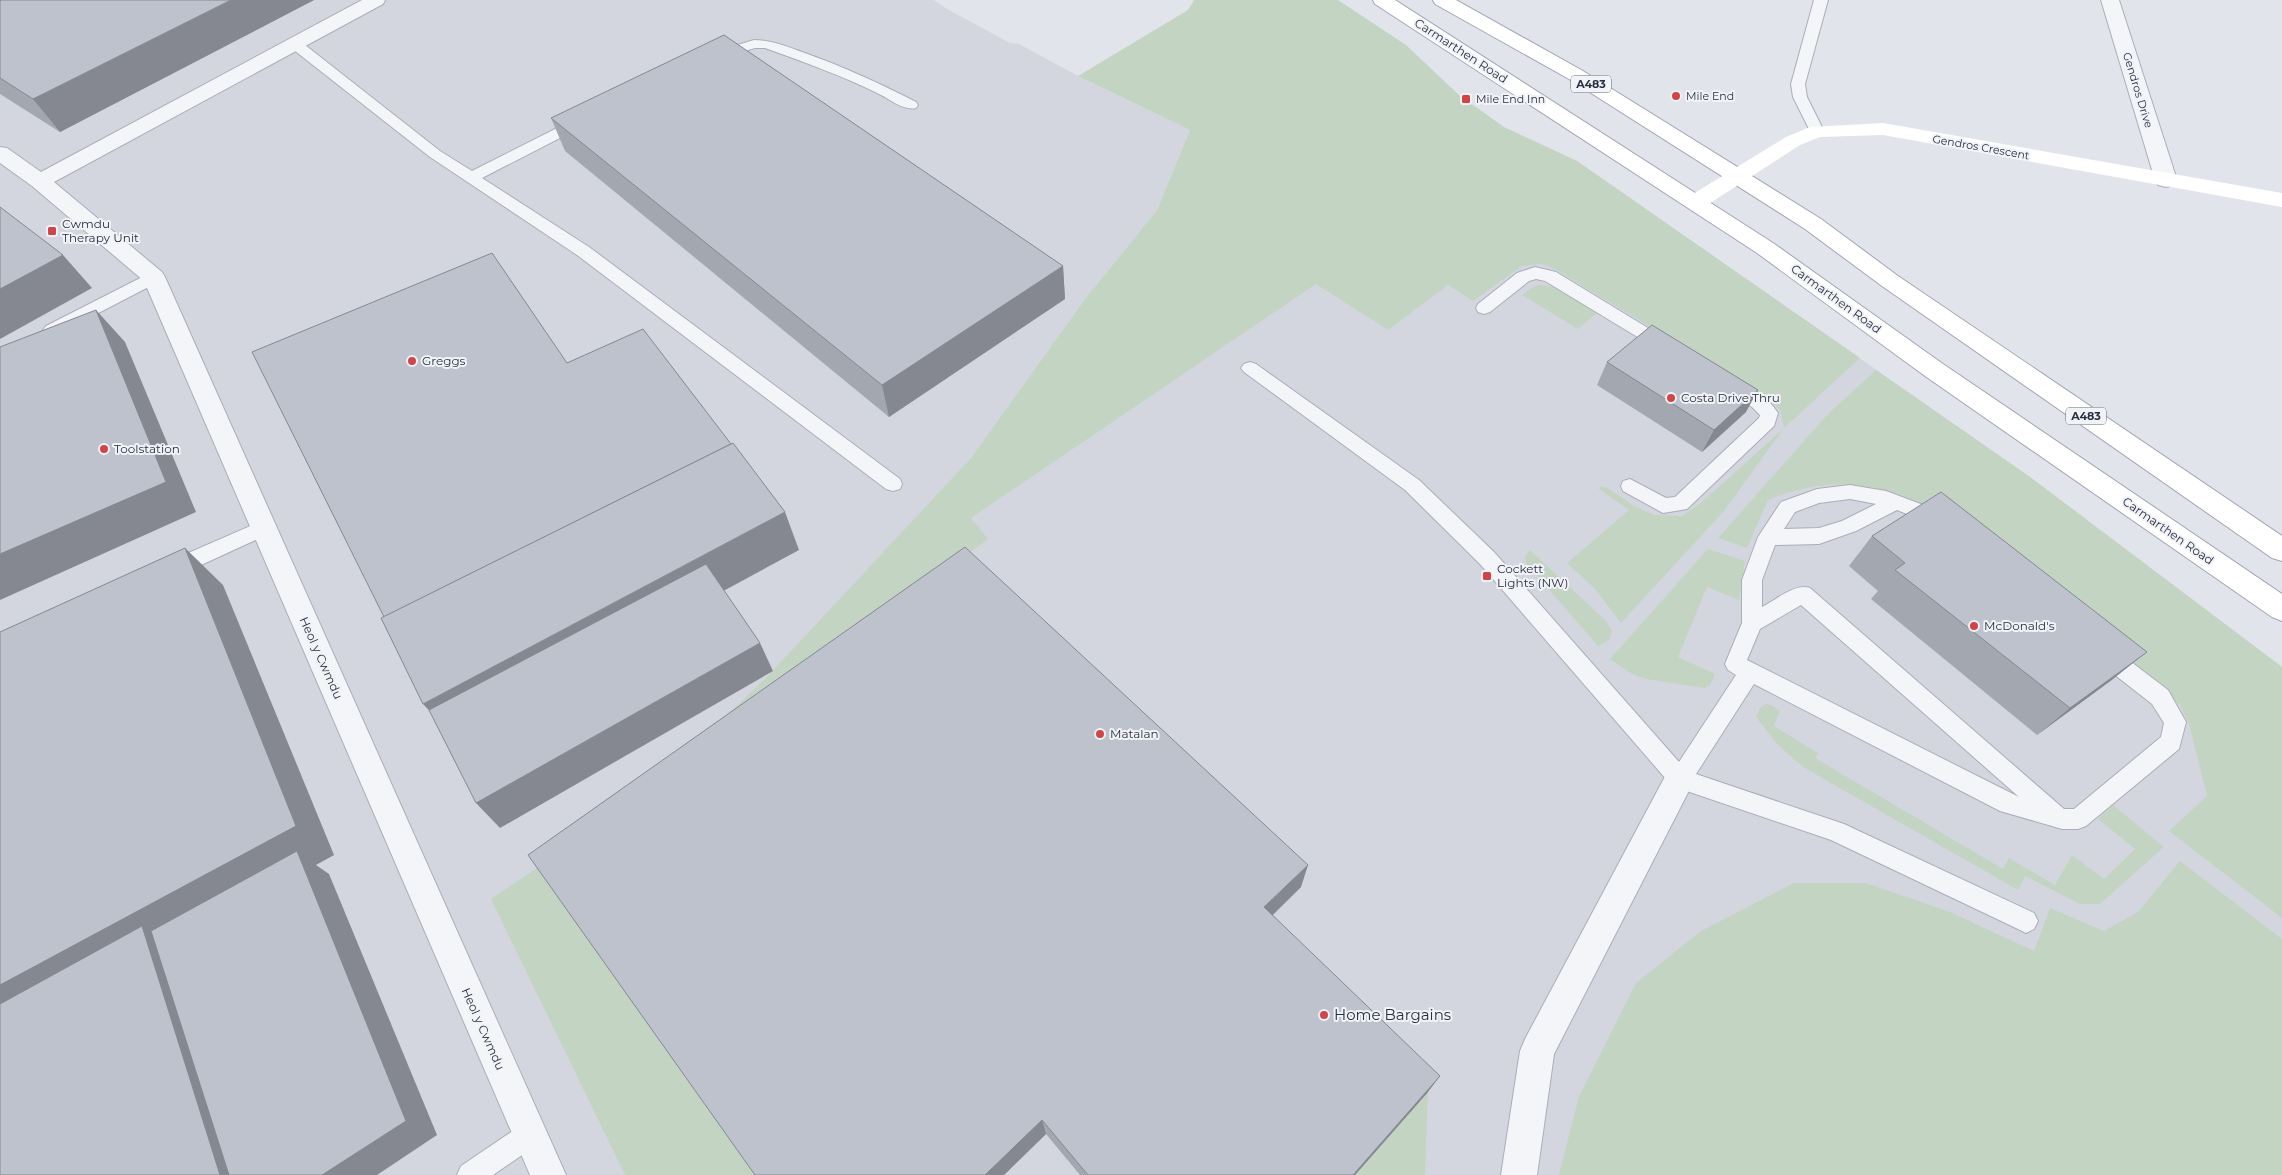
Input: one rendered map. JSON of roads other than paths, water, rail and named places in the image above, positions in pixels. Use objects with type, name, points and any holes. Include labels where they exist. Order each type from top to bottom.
[{"type":"main road","name":"Carmarthen Road","points":[[1382,0],[1696,202],[2282,609]]},
{"type":"main road","name":"A483","points":[[1442,0],[1576,75],[1813,224],[1890,281],[2276,540]]},
{"type":"main road","name":"Gendros Crescent","points":[[1696,202],[1793,141],[1817,131],[1883,129],[2282,200]]},
{"type":"street","points":[[40,181],[376,0]]},
{"type":"street","name":"Gendros Drive","points":[[2110,0],[2166,180]]},
{"type":"street","name":"Heol y Cwmdu","points":[[0,153],[40,181],[154,277],[548,1175]]},
{"type":"street","points":[[1519,1175],[1537,1051],[1680,780]]},
{"type":"lane","points":[[1817,131],[1800,96],[1798,84],[1821,0]]},
{"type":"lane","points":[[295,44],[382,114],[470,178],[583,251],[893,484]]},
{"type":"lane","points":[[708,59],[754,44],[766,44],[850,76],[912,105]]},
{"type":"lane","points":[[470,178],[593,115]]},
{"type":"lane","points":[[1489,304],[1523,277],[1535,273],[1550,276],[1683,356]]},
{"type":"lane","points":[[34,339],[154,277]]},
{"type":"lane","points":[[1250,368],[1412,486],[1487,558],[1680,780],[1836,831],[2026,921]]},
{"type":"lane","points":[[1630,486],[1663,506],[1680,504],[1768,421],[1769,413],[1758,402],[1717,377]]},
{"type":"lane","points":[[1850,492],[1886,498],[1919,510],[2160,696],[2175,722],[2171,742],[2078,819],[2062,819],[2008,804],[1735,664],[1752,623],[1752,580],[1768,537],[1788,507],[1817,496],[1850,492]]},
{"type":"lane","points":[[1768,537],[1819,536],[1849,526],[1897,502]]},
{"type":"lane","points":[[155,577],[264,528]]},
{"type":"lane","points":[[1752,623],[1803,594],[2062,819]]},
{"type":"lane","points":[[1680,780],[1750,672]]},
{"type":"lane","points":[[470,1175],[529,1135]]},
{"type":"place","name":"Mile End","points":[[1676,96]]},
{"type":"place","name":"Mile End Inn","points":[[1466,99]]},
{"type":"place","name":"Cwmdu Therapy Unit","points":[[52,231]]},
{"type":"place","name":"Greggs","points":[[412,361]]},
{"type":"place","name":"Costa Drive Thru","points":[[1671,398]]},
{"type":"place","name":"Toolstation","points":[[104,449]]},
{"type":"place","name":"Cockett Lights (NW)","points":[[1487,576]]},
{"type":"place","name":"McDonald's","points":[[1974,626]]},
{"type":"place","name":"Matalan","points":[[1100,734]]},
{"type":"place","name":"Home Bargains","points":[[1324,1015]]}]
